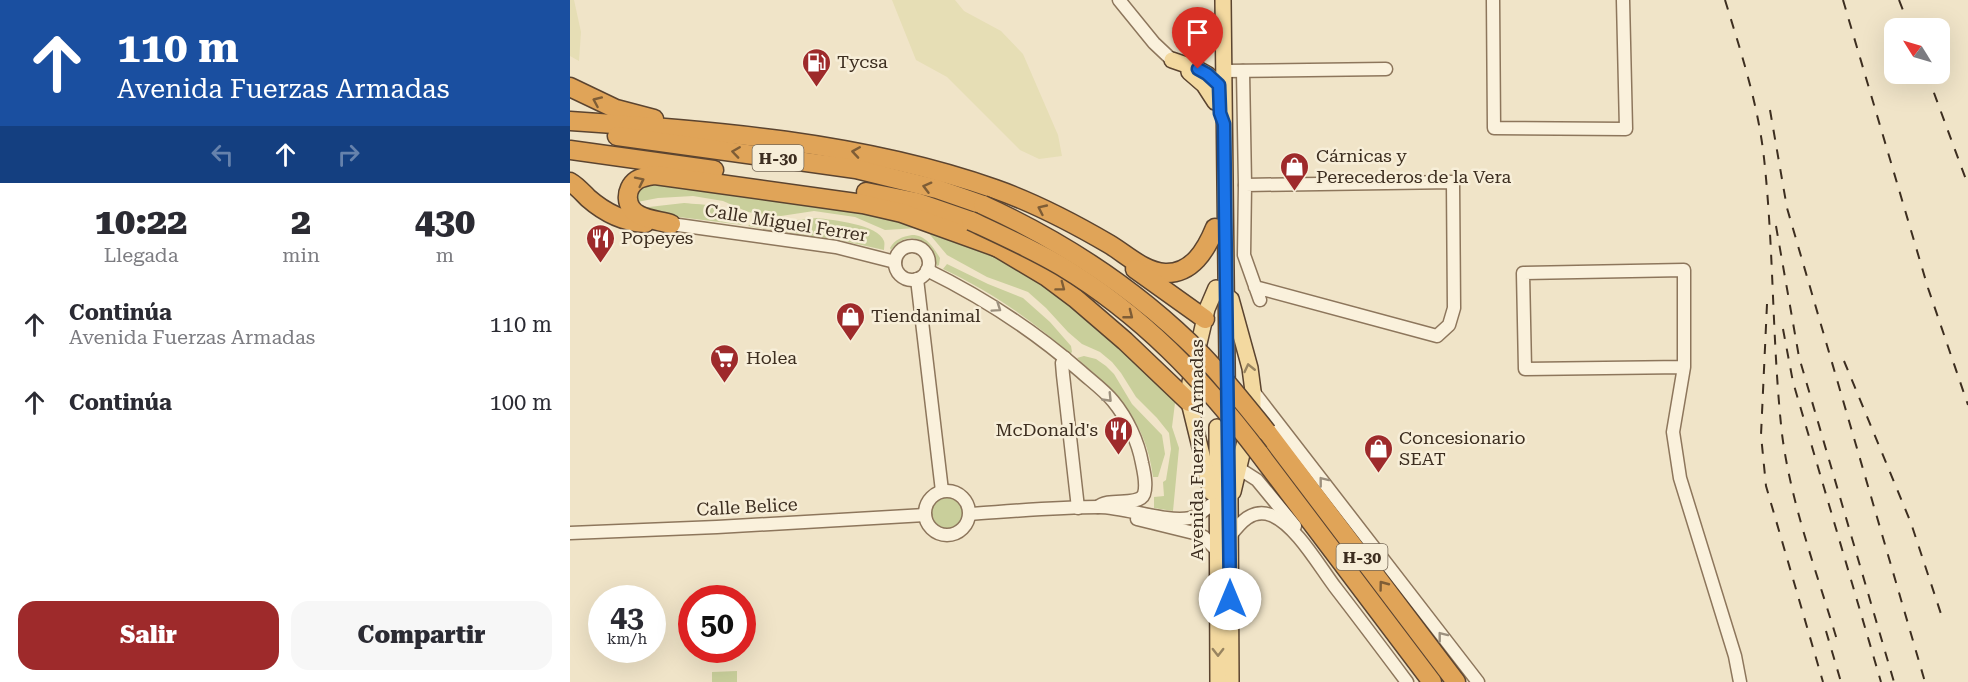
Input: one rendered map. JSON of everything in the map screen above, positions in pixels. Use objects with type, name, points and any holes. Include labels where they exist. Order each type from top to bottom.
[{"type":"highway","points":[[570,87],[616,109],[714,133]]},
{"type":"highway","points":[[570,121],[714,133],[875,155],[942,172],[1018,198],[1074,225],[1216,327]]},
{"type":"highway","name":"H-30","points":[[570,129],[856,169],[937,189],[983,205],[1066,248],[1113,278],[1203,355],[1242,399],[1456,682]]},
{"type":"highway","name":"H-30","points":[[570,150],[857,190],[916,202],[971,221],[1060,266],[1105,296],[1150,332],[1193,372],[1233,418],[1252,450],[1432,682]]},
{"type":"highway","points":[[570,156],[648,160]]},
{"type":"highway","points":[[671,224],[639,216],[629,207],[627,195],[631,185],[638,179],[655,175],[863,204],[913,217],[999,248]]},
{"type":"highway","points":[[570,182],[590,200],[613,215],[634,222],[671,224]]},
{"type":"highway","points":[[857,190],[975,233],[1047,277],[1134,349],[1189,402]]},
{"type":"highway","points":[[1093,237],[1108,243],[1145,267],[1165,273],[1183,269],[1193,263],[1202,254],[1215,228]]},
{"type":"main road","points":[[1214,0],[1215,56],[1219,75],[1215,102],[1220,195],[1221,288],[1216,327],[1199,342],[1190,382],[1189,402],[1210,491],[1221,500],[1228,460]]},
{"type":"main road","points":[[1216,327],[1221,288],[1215,228],[1220,195],[1224,124],[1220,113],[1219,85],[1223,0]]},
{"type":"main road","points":[[1198,69],[1208,65],[1215,56]]},
{"type":"main road","points":[[1172,60],[1219,75]]},
{"type":"main road","points":[[1172,60],[1198,78],[1215,102]]},
{"type":"main road","points":[[1199,443],[1207,451],[1228,460],[1252,450],[1253,391],[1250,368],[1233,303],[1221,288]]},
{"type":"main road","points":[[1216,327],[1243,345]]},
{"type":"main road","name":"Avenida Fuerzas Armadas","points":[[1216,327],[1228,460],[1221,500],[1217,551],[1218,682]]},
{"type":"main road","name":"Avenida Fuerzas Armadas","points":[[1221,500],[1230,536],[1231,682]]},
{"type":"street","points":[[1119,0],[1154,43],[1172,60]]},
{"type":"street","points":[[1493,0],[1494,128],[1626,129],[1623,0]]},
{"type":"street","points":[[1219,75],[1243,71],[1386,69]]},
{"type":"street","points":[[1243,71],[1244,255],[1260,300]]},
{"type":"street","points":[[1245,184],[1453,182],[1454,308],[1449,325],[1437,336],[1255,287]]},
{"type":"street","name":"Calle Miguel Ferrer","points":[[671,224],[836,247],[896,262]]},
{"type":"street","points":[[914,246],[923,250],[928,259],[927,270],[917,279],[903,277],[897,269],[896,262],[897,256],[903,249],[914,246]]},
{"type":"street","points":[[927,270],[984,300],[1065,358],[1112,400],[1125,419],[1141,454],[1145,484],[1141,498],[1136,501],[1102,503],[1088,507]]},
{"type":"street","points":[[1684,367],[1525,369],[1523,273],[1684,270],[1684,367],[1672,432],[1680,478],[1735,656],[1740,682]]},
{"type":"street","points":[[917,279],[942,491]]},
{"type":"street","points":[[1065,358],[1062,363],[1088,507]]},
{"type":"street","points":[[1253,391],[1478,682]]},
{"type":"street","points":[[1228,460],[1257,480],[1269,492],[1307,541],[1313,557]]},
{"type":"street","points":[[942,491],[953,491],[962,495],[968,503],[970,514],[963,529],[949,535],[934,531],[925,515],[930,499],[942,491]]},
{"type":"street","points":[[970,514],[1088,507],[1126,509],[1178,519],[1199,515],[1221,500]]},
{"type":"street","points":[[1088,507],[1194,532],[1204,537],[1217,551]]},
{"type":"street","points":[[1230,536],[1248,516],[1259,513],[1270,515],[1283,523],[1313,557],[1407,682]]},
{"type":"street","name":"Calle Belice","points":[[570,533],[706,528],[925,515]]},
{"type":"shaded area","points":[[570,0],[574,0],[581,32],[579,61],[570,56]]},
{"type":"shaded area","points":[[892,0],[955,0],[964,11],[1001,31],[1023,54],[1058,135],[1062,156],[1039,159],[1020,150],[947,77],[916,60]]},
{"type":"green space","points":[[652,180],[879,212],[1007,260],[1065,300],[1108,336],[1155,379],[1175,403],[1172,427],[1179,448],[1173,511],[1154,508],[1154,497],[1164,496],[1163,482],[1166,480],[1171,449],[1169,433],[1136,397],[1112,362],[1100,352],[1082,344],[1028,292],[987,277],[947,255],[926,230],[918,228],[885,230],[855,217],[814,211],[781,216],[764,215],[748,212],[723,201],[693,196],[658,198],[632,203],[634,190]]},
{"type":"green space","points":[[684,203],[726,209],[734,213],[743,225],[655,214],[640,208]]},
{"type":"green space","points":[[817,218],[854,224],[873,231],[884,241],[884,250],[839,240],[748,226],[753,222]]},
{"type":"green space","points":[[912,235],[929,242],[940,258],[939,265],[937,266],[930,250],[924,244],[912,238],[898,243],[891,250],[890,248],[897,240]]},
{"type":"green space","points":[[947,264],[1023,298],[1050,322],[1071,346],[1072,352],[1070,354],[1041,329],[994,297],[943,269]]},
{"type":"green space","points":[[1084,356],[1096,359],[1114,374],[1132,404],[1162,435],[1165,454],[1158,477],[1153,477],[1144,439],[1136,424],[1117,396],[1077,358]]},
{"type":"green space","points":[[946,496],[958,501],[963,513],[958,525],[946,530],[934,525],[929,513],[934,501]]},
{"type":"green space","points":[[737,671],[737,682],[712,682],[712,672]]},
{"type":"railway","points":[[1725,0],[1753,98],[1764,158],[1779,400],[1786,460],[1805,538],[1837,640]]},
{"type":"railway","points":[[1843,0],[1928,288],[1968,405]]},
{"type":"railway","points":[[1899,0],[1906,18]]},
{"type":"railway","points":[[1931,84],[1968,185]]},
{"type":"railway","points":[[1770,110],[1787,208],[1925,682]]},
{"type":"railway","points":[[1776,226],[1799,357],[1894,682]]},
{"type":"railway","points":[[1767,304],[1761,435],[1766,486],[1823,682]]},
{"type":"railway","points":[[1783,329],[1793,382],[1881,682]]},
{"type":"railway","points":[[1844,361],[1911,523],[1942,617]]},
{"type":"railway","points":[[1826,631],[1841,682]]},
{"type":"place","name":"Tycsa","points":[[816,88]]},
{"type":"place","name":"Cárnicas y Perecederos de la Vera","points":[[1295,192]]},
{"type":"place","name":"Popeyes","points":[[600,264]]},
{"type":"place","name":"Tiendanimal","points":[[850,342]]},
{"type":"place","name":"Holea","points":[[725,384]]},
{"type":"place","name":"McDonald's","points":[[1119,456]]},
{"type":"place","name":"Concesionario SEAT","points":[[1378,474]]},
{"type":"route","points":[[1198,69],[1219,85],[1220,113],[1224,124],[1230,599]]}]
